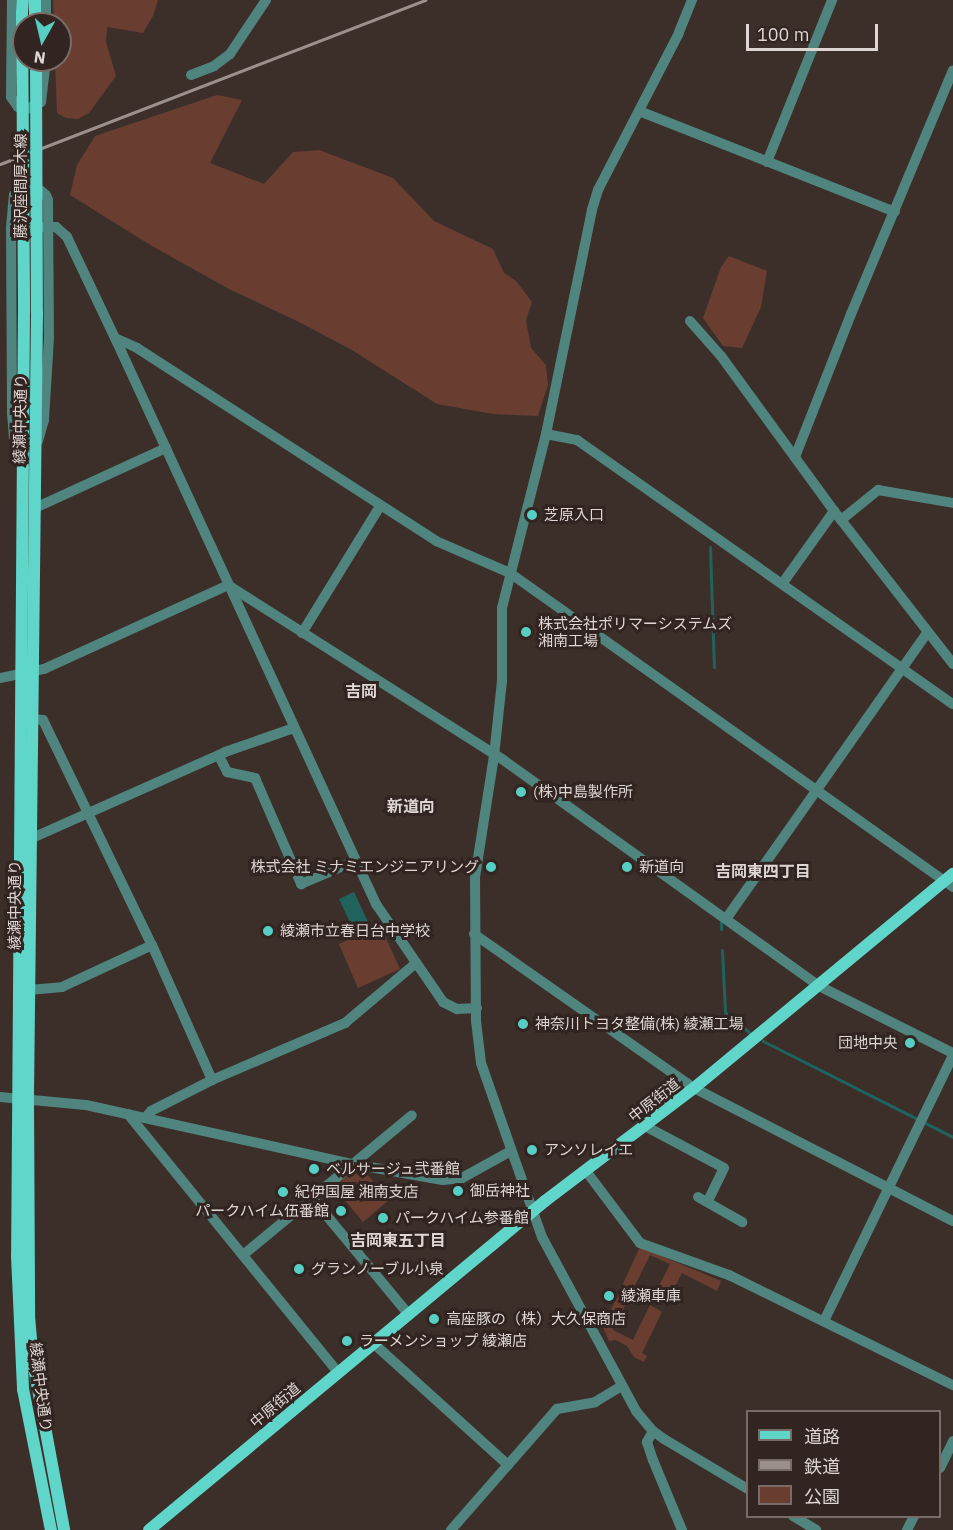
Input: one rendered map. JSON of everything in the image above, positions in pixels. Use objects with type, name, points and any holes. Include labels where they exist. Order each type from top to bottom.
[{"type":"main road","name":"藤沢座間厚木線","points":[[24,311],[28,72]]},
{"type":"main road","name":"藤沢座間厚木線","points":[[36,72],[37,313]]},
{"type":"main road","name":"綾瀬中央通り","points":[[24,311],[28,454],[19,1331],[23,1389],[51,1530]]},
{"type":"main road","name":"綾瀬中央通り","points":[[37,313],[28,454],[35,508],[26,675],[31,719],[29,990],[23,1099],[29,1316],[33,1362],[47,1417],[64,1530]]},
{"type":"main road","name":"中原街道","points":[[149,1530],[532,1212],[694,1088],[950,881]]},
{"type":"street","points":[[12,0],[5,51],[11,98],[18,107],[27,109],[41,102],[45,72]]},
{"type":"street","points":[[191,75],[214,66],[230,54],[266,0]]},
{"type":"street","points":[[692,0],[598,190],[592,210],[546,434],[510,573],[500,627],[502,681],[494,756],[475,878],[474,934],[481,1063],[532,1212],[561,1276],[636,1411],[653,1431],[746,1489]]},
{"type":"street","points":[[767,162],[832,0]]},
{"type":"street","points":[[795,457],[953,70]]},
{"type":"street","points":[[639,111],[895,212]]},
{"type":"street","points":[[20,190],[41,191],[46,195],[49,226],[49,338],[44,420],[28,454],[14,437],[11,378],[11,228],[12,199],[20,190]]},
{"type":"street","points":[[11,228],[49,226],[61,229],[67,237],[376,904],[442,1002],[449,1007],[477,1008]]},
{"type":"street","points":[[690,321],[721,356],[838,515],[953,664]]},
{"type":"street","points":[[115,338],[137,348],[436,541],[510,573],[950,881]]},
{"type":"street","points":[[546,434],[577,440],[953,704]]},
{"type":"street","points":[[35,508],[166,448]]},
{"type":"street","points":[[782,584],[838,515],[878,489],[953,503]]},
{"type":"street","points":[[302,633],[380,506]]},
{"type":"street","points":[[228,585],[494,756],[819,986],[953,1054],[824,1321]]},
{"type":"street","points":[[0,678],[26,675],[228,585]]},
{"type":"street","points":[[726,919],[927,633]]},
{"type":"street","points":[[31,719],[44,720],[152,945],[212,1080]]},
{"type":"street","points":[[30,839],[219,756],[294,728]]},
{"type":"street","points":[[219,756],[227,772],[255,778],[301,884],[355,861]]},
{"type":"street","points":[[474,934],[694,1088],[953,1221]]},
{"type":"street","points":[[29,990],[62,987],[152,945]]},
{"type":"street","points":[[146,1118],[151,1111],[212,1080],[345,1023],[416,963]]},
{"type":"street","points":[[0,1097],[86,1105],[353,1164],[443,1180],[462,1178],[511,1151]]},
{"type":"street","points":[[128,1114],[339,1372]]},
{"type":"street","points":[[243,1255],[412,1115]]},
{"type":"street","points":[[645,1126],[724,1168],[703,1199],[742,1222]]},
{"type":"street","points":[[586,1171],[640,1243],[700,1263],[953,1385]]},
{"type":"street","points":[[312,1198],[409,1315]]},
{"type":"street","points":[[373,1343],[508,1465]]},
{"type":"street","points":[[451,1530],[557,1409],[595,1402],[622,1386]]},
{"type":"street","points":[[653,1431],[647,1442],[652,1461],[682,1530]]},
{"type":"street","points":[[941,1464],[953,1441]]},
{"type":"street","points":[[796,1518],[816,1530]]},
{"type":"green space","points":[[53,0],[158,0],[153,16],[143,33],[107,27],[106,42],[116,76],[89,113],[78,119],[66,118],[57,113],[55,72],[72,72],[72,12],[54,12]]},
{"type":"green space","points":[[217,95],[242,100],[210,163],[264,184],[293,152],[319,150],[393,178],[434,221],[493,249],[504,273],[516,281],[532,302],[526,320],[531,348],[546,365],[548,385],[538,416],[493,414],[437,404],[352,350],[229,289],[152,246],[70,195],[77,165],[95,136]]},
{"type":"green space","points":[[729,256],[767,271],[761,307],[742,348],[723,346],[703,318],[721,267]]},
{"type":"green space","points":[[380,925],[400,969],[358,988],[339,944]]},
{"type":"green space","points":[[353,1170],[365,1172],[389,1200],[363,1222],[333,1186]]},
{"type":"green space","points":[[640,1247],[721,1281],[717,1291],[682,1273],[667,1302],[654,1296],[670,1264],[650,1255],[613,1330],[633,1340],[650,1305],[662,1312],[642,1353],[647,1356],[644,1362],[634,1357],[627,1346],[616,1340],[609,1341],[603,1327]]},
{"type":"water","points":[[354,892],[368,922],[353,929],[339,899]]},
{"type":"waterway","points":[[710,547],[714,667]]},
{"type":"waterway","points":[[721,922],[721,929]]},
{"type":"waterway","points":[[722,950],[725,1012],[750,1033]]},
{"type":"waterway","points":[[763,1041],[953,1137]]},
{"type":"railway","points":[[0,164],[425,0]]},
{"type":"place","name":"芝原入口","points":[[532,515]]},
{"type":"place","name":"株式会社ポリマーシステムズ 湘南工場","points":[[526,632]]},
{"type":"place","name":"(株)中島製作所","points":[[521,792]]},
{"type":"place","name":"株式会社 ミナミエンジニアリング","points":[[491,867]]},
{"type":"place","name":"新道向","points":[[627,867]]},
{"type":"place","name":"綾瀬市立春日台中学校","points":[[268,931]]},
{"type":"place","name":"神奈川トヨタ整備(株) 綾瀬工場","points":[[523,1024]]},
{"type":"place","name":"団地中央","points":[[910,1043]]},
{"type":"place","name":"アンソレイエ","points":[[532,1150]]},
{"type":"place","name":"ベルサージュ弐番館","points":[[314,1169]]},
{"type":"place","name":"御岳神社","points":[[458,1191]]},
{"type":"place","name":"紀伊国屋 湘南支店","points":[[283,1192]]},
{"type":"place","name":"パークハイム伍番館","points":[[341,1211]]},
{"type":"place","name":"パークハイム参番館","points":[[383,1218]]},
{"type":"place","name":"グランノーブル小泉","points":[[299,1269]]},
{"type":"place","name":"綾瀬車庫","points":[[609,1296]]},
{"type":"place","name":"高座豚の（株）大久保商店","points":[[434,1319]]},
{"type":"place","name":"ラーメンショップ 綾瀬店","points":[[347,1341]]},
{"type":"district","name":"吉岡","points":[[361,691]]},
{"type":"district","name":"新道向","points":[[411,806]]},
{"type":"district","name":"吉岡東四丁目","points":[[763,871]]},
{"type":"district","name":"吉岡東五丁目","points":[[398,1240]]}]
